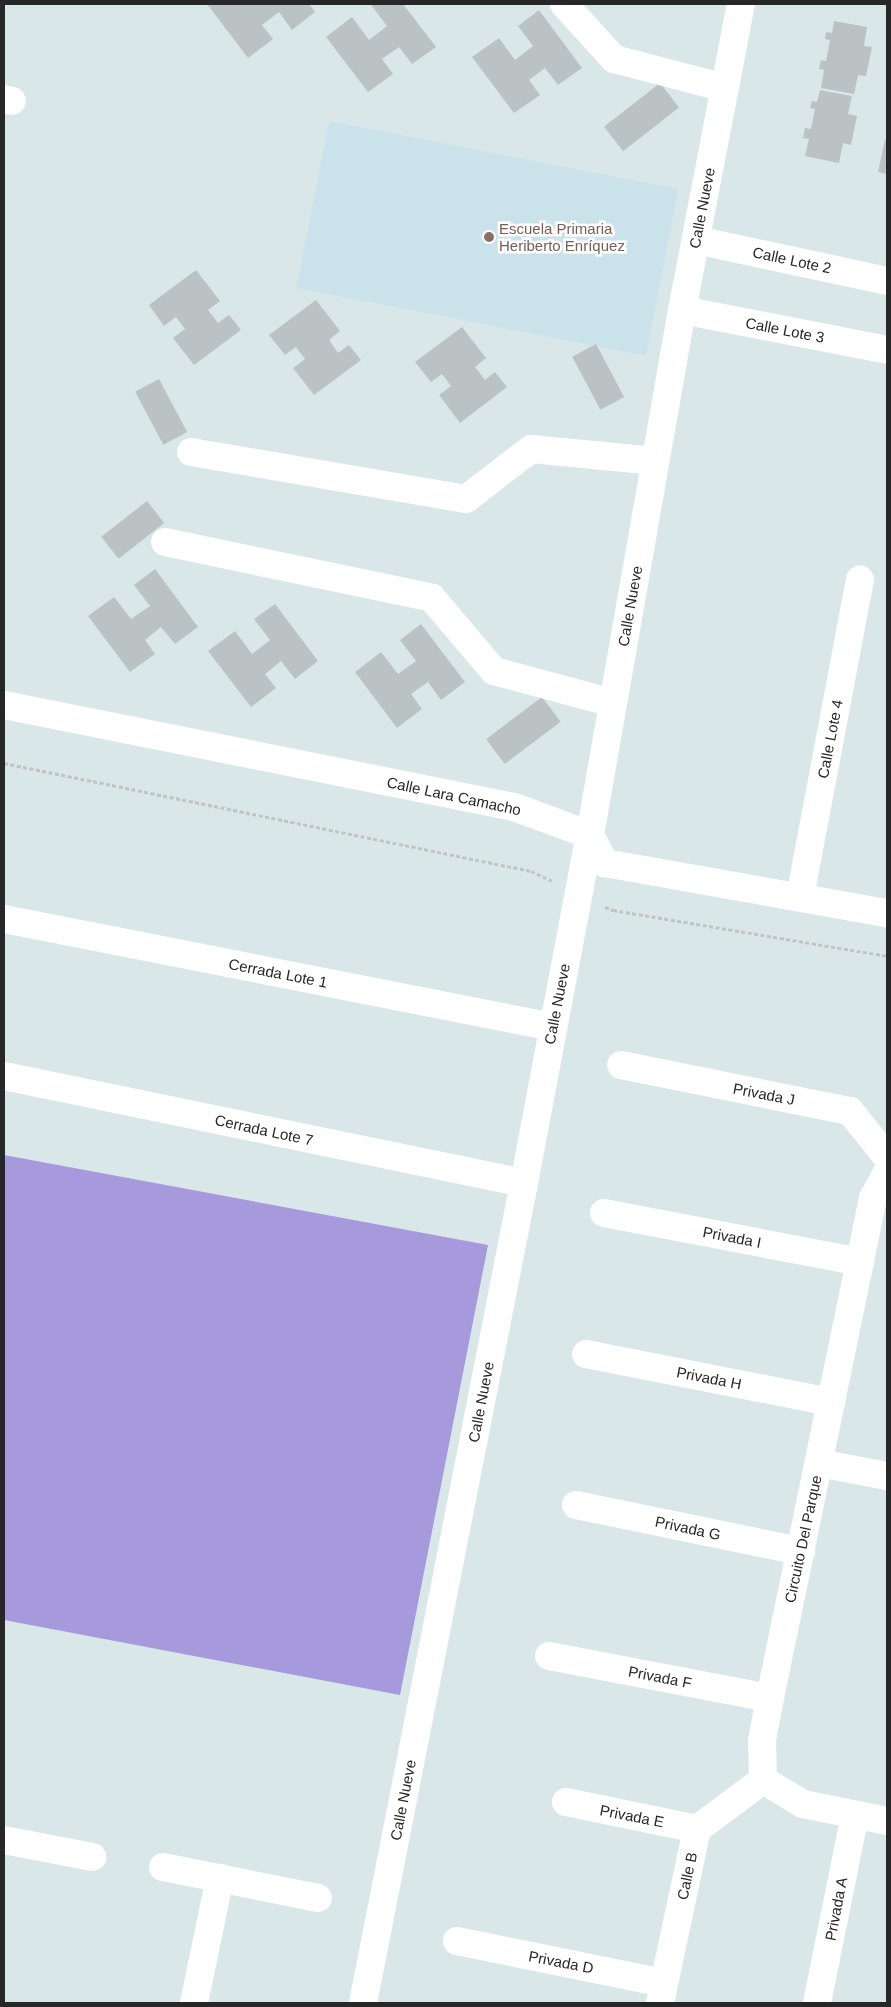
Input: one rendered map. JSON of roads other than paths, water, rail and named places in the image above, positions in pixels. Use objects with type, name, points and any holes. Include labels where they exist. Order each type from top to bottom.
[{"type":"street","points":[[564,4],[614,59],[725,88]]},
{"type":"street","name":"Calle Nueve","points":[[363,2003],[524,1183],[590,835],[682,310],[742,4]]},
{"type":"street","name":"Calle Lote 2","points":[[696,240],[887,281]]},
{"type":"street","name":"Calle Lote 3","points":[[682,310],[887,350]]},
{"type":"street","points":[[191,452],[466,499],[531,449],[655,461]]},
{"type":"street","points":[[164,542],[432,598],[494,671],[613,703]]},
{"type":"street","name":"Calle Lote 4","points":[[800,897],[860,580]]},
{"type":"street","name":"Calle Lara Camacho","points":[[4,705],[514,807],[590,835]]},
{"type":"street","points":[[590,835],[606,863],[887,913]]},
{"type":"street","name":"Cerrada Lote 1","points":[[4,919],[553,1027]]},
{"type":"street","name":"Privada J","points":[[621,1065],[850,1111],[887,1157]]},
{"type":"street","name":"Cerrada Lote 7","points":[[4,1076],[524,1183]]},
{"type":"street","name":"Circuito Del Parque","points":[[763,1780],[762,1740],[770,1698],[874,1198],[887,1173]]},
{"type":"street","name":"Privada I","points":[[604,1213],[860,1262]]},
{"type":"street","name":"Privada H","points":[[586,1354],[831,1402]]},
{"type":"street","points":[[819,1463],[887,1476]]},
{"type":"street","name":"Privada G","points":[[576,1505],[801,1551]]},
{"type":"street","name":"Privada F","points":[[549,1656],[770,1698]]},
{"type":"street","points":[[697,1829],[763,1780],[803,1804],[887,1821]]},
{"type":"street","name":"Privada E","points":[[566,1802],[697,1829]]},
{"type":"street","name":"Privada A","points":[[817,2003],[855,1815]]},
{"type":"street","name":"Calle B","points":[[662,1993],[697,1829]]},
{"type":"street","points":[[4,1840],[92,1857]]},
{"type":"street","points":[[163,1867],[318,1898]]},
{"type":"street","points":[[194,2003],[220,1878]]},
{"type":"street","name":"Privada D","points":[[458,1941],[662,1993]]},
{"type":"place","name":"Escuela Primaria Heriberto Enríquez","points":[[489,237]]}]
